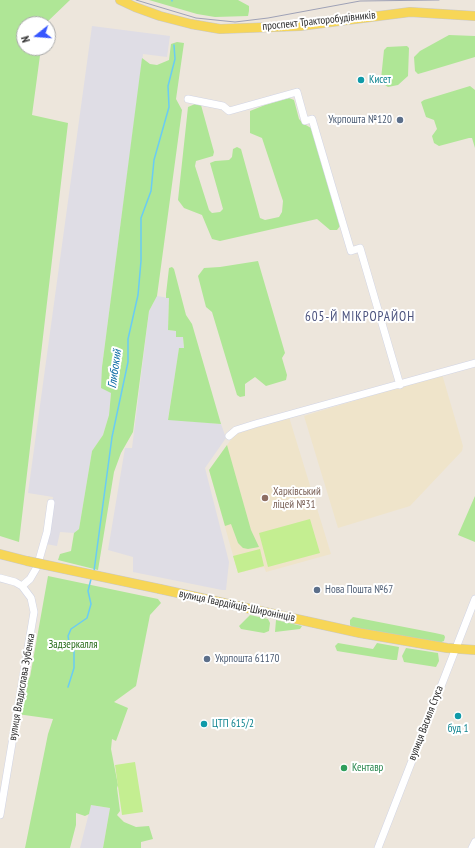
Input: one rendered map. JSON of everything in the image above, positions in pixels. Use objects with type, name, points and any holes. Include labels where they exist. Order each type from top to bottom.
[{"type":"main road","name":"проспект Тракторобудівників","points":[[120,0],[160,16],[213,28],[241,29],[311,25],[410,12],[475,16]]},
{"type":"main road","name":"вулиця Гвардійців-Широнінців","points":[[0,554],[26,561],[360,633],[456,649],[475,650]]},
{"type":"street","points":[[188,99],[223,106],[229,111],[297,92],[305,121],[312,118],[351,251],[360,248],[400,385]]},
{"type":"street","points":[[228,436],[236,430],[255,424],[475,363]]},
{"type":"street","points":[[0,578],[16,582],[22,586],[30,579],[37,567],[47,532],[51,503]]},
{"type":"street","name":"вулиця Владислава Зубенка","points":[[0,815],[34,612],[31,598],[22,586]]},
{"type":"street","name":"вулиця Василя Стуса","points":[[378,848],[475,599]]},
{"type":"street","points":[[472,848],[475,842]]},
{"type":"shaded area","points":[[92,26],[170,36],[167,57],[143,54],[102,367],[111,393],[109,415],[103,435],[92,451],[79,529],[74,533],[60,532],[57,546],[46,544],[53,497],[28,493]]},
{"type":"shaded area","points":[[157,296],[169,298],[168,330],[176,331],[183,337],[184,349],[179,349],[168,419],[221,424],[226,438],[205,468],[229,562],[226,590],[133,572],[133,557],[108,550],[125,448],[132,448],[149,311]]},
{"type":"shaded area","points":[[442,374],[463,446],[462,451],[410,506],[338,528],[304,416]]},
{"type":"shaded area","name":"Харківський ліцей №31","points":[[289,417],[331,554],[266,572],[264,567],[238,573],[209,470],[235,434]]},
{"type":"shaded area","points":[[91,805],[110,808],[103,848],[80,848]]},
{"type":"green space","points":[[0,0],[70,0],[53,16],[16,16],[16,56],[40,56],[32,115],[68,123],[19,542],[0,536]]},
{"type":"green space","points":[[149,0],[238,0],[249,6],[249,11],[248,16],[215,17],[197,14]]},
{"type":"green space","points":[[449,35],[475,36],[475,57],[418,74],[415,71],[414,57],[420,51]]},
{"type":"green space","points":[[177,42],[184,43],[176,99],[182,110],[157,296],[149,311],[133,432],[121,453],[114,472],[98,570],[58,560],[60,554],[71,551],[74,533],[79,529],[92,451],[103,435],[109,415],[111,393],[101,388],[102,367],[142,58],[150,64],[157,65],[169,60],[171,44]]},
{"type":"green space","points":[[407,46],[409,48],[408,76],[398,85],[388,87],[382,83],[381,79],[384,50],[387,47]]},
{"type":"green space","points":[[470,86],[475,90],[475,148],[472,138],[439,146],[434,143],[432,136],[437,129],[434,120],[426,117],[421,102]]},
{"type":"green space","points":[[289,98],[294,100],[299,119],[311,128],[340,226],[337,230],[330,230],[317,219],[220,241],[212,239],[202,215],[184,208],[178,200],[188,107],[195,104],[201,105],[214,152],[213,156],[196,161],[195,166],[209,210],[212,213],[220,212],[223,209],[210,163],[229,160],[232,157],[233,149],[237,147],[241,149],[260,218],[265,220],[279,217],[282,212],[283,201],[262,138],[250,133],[250,111]]},
{"type":"green space","points":[[258,261],[285,353],[282,358],[287,375],[286,380],[266,386],[255,377],[245,384],[245,396],[240,397],[237,395],[212,312],[206,307],[198,276],[204,268]]},
{"type":"green space","points":[[172,267],[174,269],[186,315],[192,324],[221,424],[168,420],[179,348],[184,348],[183,337],[176,337],[176,331],[168,330],[169,298],[166,298],[166,294],[169,268]]},
{"type":"green space","points":[[227,445],[251,530],[259,547],[248,549],[243,548],[238,543],[231,524],[225,526],[209,470]]},
{"type":"green space","points":[[475,496],[475,542],[458,535]]},
{"type":"green space","points":[[310,519],[320,553],[268,567],[259,533]]},
{"type":"green space","points":[[260,549],[264,566],[238,573],[233,556]]},
{"type":"green space","name":"Задзеркалля","points":[[48,576],[158,599],[161,603],[150,615],[136,686],[114,702],[128,708],[116,741],[112,739],[111,749],[118,785],[117,788],[120,811],[117,815],[124,822],[136,827],[149,826],[153,839],[141,842],[141,848],[103,848],[110,808],[91,805],[89,814],[85,816],[76,813],[76,825],[70,848],[25,848],[48,734],[53,719],[17,714],[22,685],[30,677]]},
{"type":"green space","points":[[250,615],[268,619],[270,623],[269,631],[264,633],[241,629],[239,626]]},
{"type":"green space","points":[[353,617],[435,633],[444,635],[445,637],[444,641],[439,643],[352,628],[350,625],[350,620]]},
{"type":"green space","points":[[276,620],[302,626],[300,629],[275,632]]},
{"type":"green space","points":[[338,643],[373,649],[377,643],[399,647],[397,660],[337,651],[335,646]]},
{"type":"green space","points":[[406,648],[438,653],[439,661],[436,667],[404,662],[402,656]]},
{"type":"green space","points":[[135,762],[143,812],[122,815],[115,765]]},
{"type":"waterway","name":"Глибокий","points":[[94,571],[112,437],[128,362],[128,339],[138,295],[141,261],[141,218],[151,191],[154,160],[169,107],[168,86],[175,59],[174,45]]},
{"type":"waterway","name":"Глибокий","points":[[68,687],[74,668],[74,651],[69,642],[68,636],[71,629],[87,618],[91,604],[88,591],[91,579]]},
{"type":"tram line","points":[[136,0],[196,18],[235,22],[268,18],[360,1],[439,0]]},
{"type":"place","name":"Кисет","points":[[361,80]]},
{"type":"place","name":"Укрпошта №120","points":[[400,120]]},
{"type":"place","name":"Харківський ліцей №31","points":[[265,498]]},
{"type":"place","name":"Нова Пошта №67","points":[[317,590]]},
{"type":"place","name":"Укрпошта 61170","points":[[207,659]]},
{"type":"place","name":"буд 1","points":[[458,716]]},
{"type":"place","name":"ЦТП 615/2","points":[[204,724]]},
{"type":"place","name":"Кентавр","points":[[344,768]]},
{"type":"district","name":"605-Й МІКРОРАЙОН","points":[[360,317]]}]
